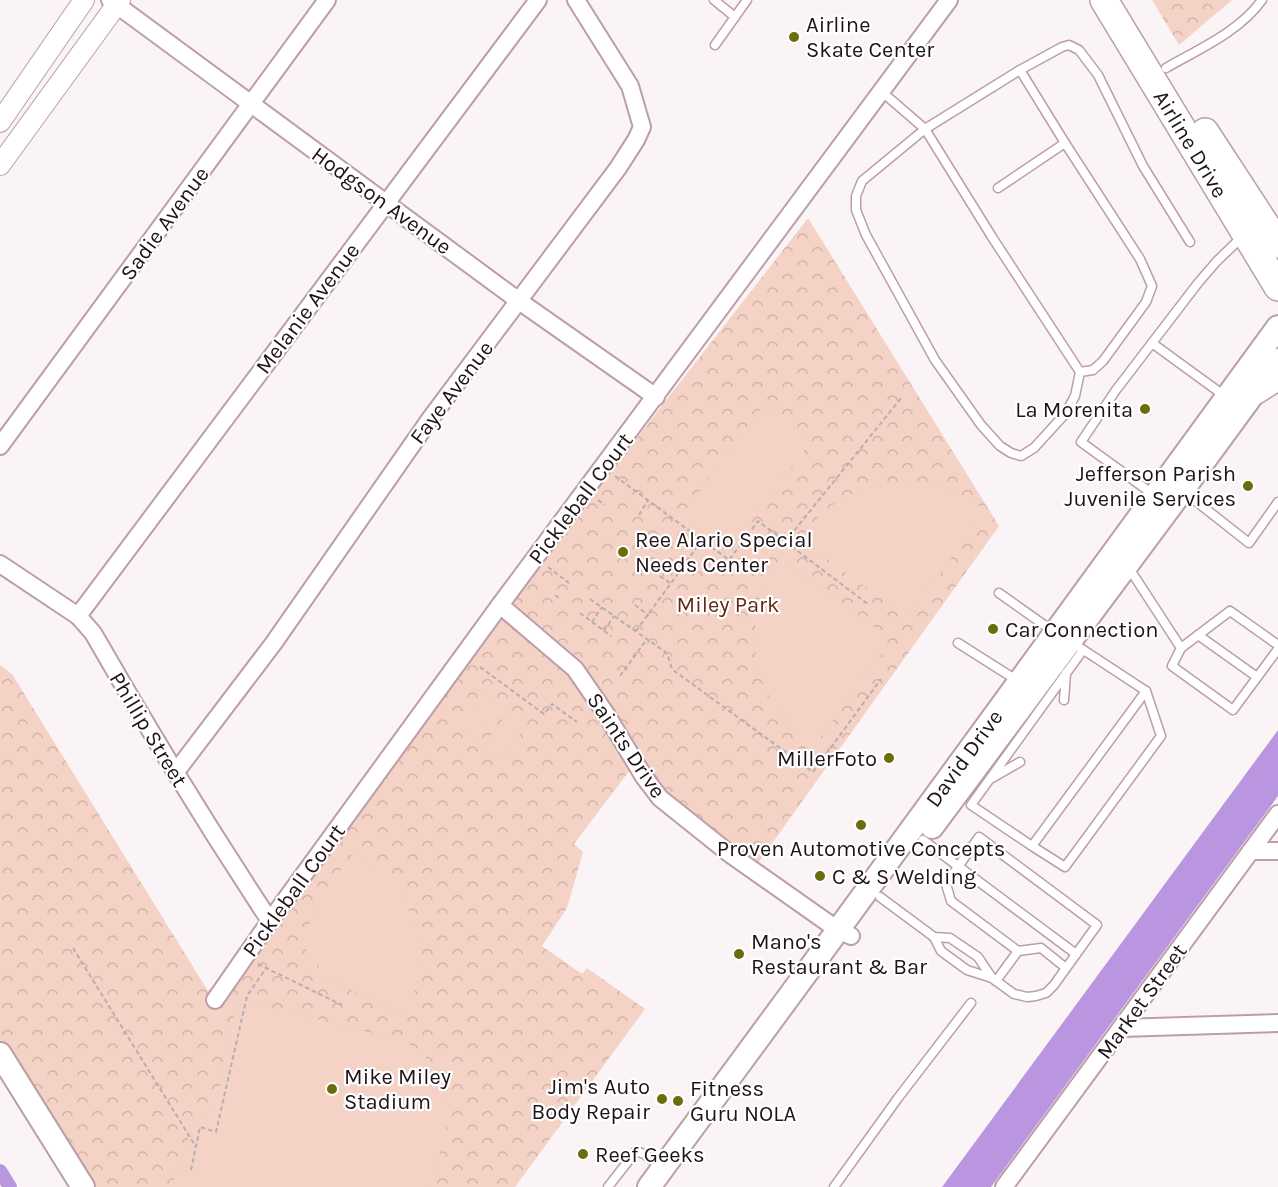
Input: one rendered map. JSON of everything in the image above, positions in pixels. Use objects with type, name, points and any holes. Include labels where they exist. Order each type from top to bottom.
[{"type":"highway","name":"Airline Drive","points":[[1104,0],[1268,237]]},
{"type":"highway","name":"Airline Drive","points":[[1124,0],[1268,237],[1278,287]]},
{"type":"main road","name":"David Drive","points":[[845,933],[880,897],[923,840],[963,800],[1069,641],[1155,495],[1278,327]]},
{"type":"main road","name":"David Drive","points":[[649,1187],[664,1178],[845,933],[1019,682],[1069,641],[1267,383],[1278,360]]},
{"type":"main road","points":[[0,1054],[83,1187]]},
{"type":"street","points":[[0,122],[84,0]]},
{"type":"street","name":"Sadie Avenue","points":[[0,446],[327,0]]},
{"type":"street","name":"Melanie Avenue","points":[[78,616],[538,0]]},
{"type":"street","name":"Faye Avenue","points":[[175,773],[273,644],[430,419],[618,168],[636,140],[642,127],[630,86],[576,0]]},
{"type":"street","name":"Pickleball Court","points":[[215,1000],[500,605],[949,0]]},
{"type":"street","points":[[0,165],[115,2]]},
{"type":"street","name":"Hodgson Avenue","points":[[115,2],[519,301],[656,397]]},
{"type":"street","name":"Phillip Street","points":[[0,564],[78,616],[93,633],[175,773],[270,921]]},
{"type":"street","name":"Saints Drive","points":[[500,605],[575,669],[606,714],[644,777],[660,798],[730,854],[845,933]]},
{"type":"street","name":"Market Street","points":[[1004,1187],[1278,814]]},
{"type":"street","points":[[1251,851],[1278,851]]},
{"type":"street","points":[[1121,1028],[1278,1023]]},
{"type":"lane","points":[[714,0],[735,17]]},
{"type":"lane","points":[[715,45],[747,0]]},
{"type":"lane","points":[[1166,68],[1229,32],[1257,8],[1262,0]]},
{"type":"lane","points":[[881,91],[925,129],[1080,372],[1075,396],[1065,414],[1034,448],[1021,456],[1011,453],[1000,446],[987,432],[934,360],[866,235],[856,210],[856,196],[862,180],[925,129],[1020,70],[1062,46],[1069,45],[1079,50],[1098,75],[1143,166],[1190,242]]},
{"type":"lane","points":[[1020,70],[1140,259],[1152,286],[1146,302],[1103,360],[1093,370],[1080,372]]},
{"type":"lane","points":[[998,188],[1065,143]]},
{"type":"lane","points":[[1155,495],[1081,442],[1116,390],[1217,261],[1268,237]]},
{"type":"lane","points":[[1152,343],[1226,397]]},
{"type":"lane","points":[[1182,491],[1249,543],[1278,502]]},
{"type":"lane","points":[[1127,565],[1181,648]]},
{"type":"lane","points":[[999,593],[1146,690],[1161,736],[1065,867],[963,800],[988,781],[1020,762]]},
{"type":"lane","points":[[1230,611],[1278,647],[1233,710],[1172,666],[1181,648],[1230,611]]},
{"type":"lane","points":[[1198,635],[1257,677]]},
{"type":"lane","points":[[1064,700],[1069,641]]},
{"type":"lane","points":[[958,643],[1019,682]]},
{"type":"lane","points":[[988,781],[1066,672]]},
{"type":"lane","points":[[1032,846],[1146,690]]},
{"type":"lane","points":[[934,937],[950,938],[978,957],[994,979],[1014,994],[1028,997],[1046,993],[1054,985],[1097,925],[979,837],[946,884],[951,902],[1018,951]]},
{"type":"lane","points":[[923,840],[1076,954]]},
{"type":"lane","points":[[880,897],[934,937],[941,951],[967,970],[994,979]]},
{"type":"lane","points":[[994,979],[1018,951],[1041,948],[1066,968]]},
{"type":"lane","points":[[834,1187],[898,1098],[971,1003]]},
{"type":"lane","points":[[608,1187],[636,1151],[644,1154],[664,1178]]},
{"type":"path","points":[[785,542],[902,397]]},
{"type":"path","points":[[615,476],[729,560],[758,521],[869,605]]},
{"type":"path","points":[[598,500],[605,505]]},
{"type":"path","points":[[639,515],[648,500]]},
{"type":"path","points":[[636,631],[702,540]]},
{"type":"path","points":[[669,558],[682,568]]},
{"type":"path","points":[[548,567],[570,583]]},
{"type":"path","points":[[660,576],[670,583]]},
{"type":"path","points":[[555,595],[559,598]]},
{"type":"path","points":[[591,598],[666,654],[673,669],[813,772],[881,679]]},
{"type":"path","points":[[636,605],[648,615]]},
{"type":"path","points":[[592,622],[602,607]]},
{"type":"path","points":[[580,613],[611,636]]},
{"type":"path","points":[[604,631],[615,615]]},
{"type":"path","points":[[620,676],[647,639]]},
{"type":"path","points":[[480,667],[544,714],[552,704],[577,722]]},
{"type":"path","points":[[74,948],[196,1147]]},
{"type":"path","points":[[244,958],[342,1005]]},
{"type":"path","points":[[191,1170],[200,1127],[216,1132],[247,996],[266,968]]},
{"type":"green space","points":[[1152,0],[1232,0],[1179,45]]},
{"type":"green space","name":"Miley Park","points":[[808,218],[999,526],[758,863],[667,795],[639,758],[574,844],[583,852],[567,908],[542,946],[582,974],[587,968],[645,1009],[515,1187],[88,1187],[0,1048],[0,665],[12,674],[208,991],[275,929],[414,724]]},
{"type":"green space","points":[[762,407],[810,442],[728,552],[681,516]]},
{"type":"green space","points":[[909,481],[950,490],[986,511],[913,610],[900,613],[801,539],[822,514],[847,496],[877,485]]},
{"type":"green space","points":[[783,561],[883,633],[887,646],[814,746],[793,728],[776,707],[764,684],[756,660],[755,635],[758,609],[768,584]]},
{"type":"green space","points":[[485,691],[503,704],[475,743],[457,730]]},
{"type":"green space","points":[[510,709],[528,722],[500,761],[482,748]]},
{"type":"green space","points":[[353,853],[379,870],[394,886],[401,895],[419,935],[420,971],[415,990],[403,1017],[320,974],[323,968],[309,960],[306,950],[314,934],[307,929],[322,897]]},
{"type":"green space","name":"Mike Miley Stadium","points":[[237,999],[404,1041],[423,1055],[441,1074],[448,1104],[448,1121],[431,1187],[171,1187],[195,1119],[217,1103]]},
{"type":"shaded area","points":[[1278,730],[1278,796],[991,1187],[942,1187]]},
{"type":"waterway","points":[[0,1171],[10,1187]]},
{"type":"place","name":"Airline Skate Center","points":[[794,37]]},
{"type":"place","name":"La Morenita","points":[[1145,409]]},
{"type":"place","name":"Jefferson Parish Juvenile Services","points":[[1248,486]]},
{"type":"place","name":"Ree Alario Special Needs Center","points":[[623,552]]},
{"type":"place","name":"Car Connection","points":[[993,629]]},
{"type":"place","name":"MillerFoto","points":[[889,758]]},
{"type":"place","name":"Proven Automotive Concepts","points":[[861,825]]},
{"type":"place","name":"C & S Welding","points":[[820,876]]},
{"type":"place","name":"Mano's Restaurant & Bar","points":[[739,954]]},
{"type":"place","name":"Mike Miley Stadium","points":[[332,1089]]},
{"type":"place","name":"Jim's Auto Body Repair","points":[[662,1099]]},
{"type":"place","name":"Fitness Guru NOLA","points":[[678,1101]]},
{"type":"place","name":"Reef Geeks","points":[[583,1154]]}]
